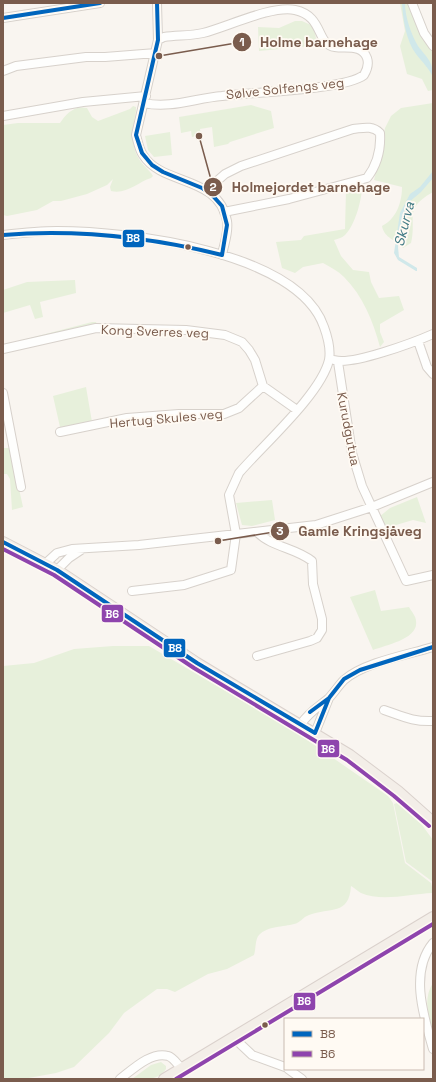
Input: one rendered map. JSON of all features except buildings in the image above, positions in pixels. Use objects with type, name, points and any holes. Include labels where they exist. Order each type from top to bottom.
[{"type":"main road","points":[[3,542],[58,570],[203,667],[315,733],[382,778],[433,822]]},
{"type":"main road","points":[[164,1079],[433,917]]},
{"type":"street","points":[[3,18],[100,3]]},
{"type":"street","points":[[157,3],[158,40],[136,135],[143,156],[161,170],[211,194],[224,212],[227,230],[222,255]]},
{"type":"street","points":[[412,3],[424,33],[433,46]]},
{"type":"street","name":"Sølve Solfengs veg","points":[[3,116],[82,102],[145,100],[159,106],[199,98],[285,90],[350,81],[364,75],[368,65],[368,59],[363,51],[351,47],[333,47],[329,45],[322,39],[318,25],[314,20],[305,14],[287,9],[204,32],[164,36],[158,40]]},
{"type":"street","points":[[3,70],[16,66],[86,57],[105,57],[156,52]]},
{"type":"street","points":[[211,194],[217,182],[225,174],[265,157],[353,129],[366,127],[375,128],[380,133],[378,156],[372,171],[367,178],[297,197],[224,212]]},
{"type":"street","points":[[3,235],[56,231],[111,234],[166,241],[222,255],[277,278],[303,296],[321,319],[328,338],[329,359],[319,382],[297,410],[239,473],[233,482],[229,495],[236,534],[231,570],[184,585],[132,591]]},
{"type":"street","name":"Kong Sverres veg","points":[[3,349],[96,328],[186,330],[208,332],[225,335],[242,342],[255,360],[263,386]]},
{"type":"street","points":[[329,359],[338,362],[363,357],[418,341],[433,334]]},
{"type":"street","points":[[418,341],[427,367],[433,374]]},
{"type":"street","name":"Kurudgutua","points":[[338,362],[352,453],[362,486],[406,582],[433,575]]},
{"type":"street","points":[[263,386],[297,410]]},
{"type":"street","name":"Hertug Skules veg","points":[[60,432],[127,418],[179,414],[224,414],[238,408],[263,386]]},
{"type":"street","points":[[3,393],[21,487]]},
{"type":"street","points":[[46,564],[56,553],[82,549],[258,533],[316,525],[372,507],[433,482]]},
{"type":"street","points":[[257,656],[310,641],[317,638],[322,630],[313,584],[312,561],[303,554],[264,539],[258,533]]},
{"type":"street","points":[[58,570],[69,558],[82,549]]},
{"type":"street","points":[[301,724],[306,715],[329,698],[344,680],[360,670],[433,647]]},
{"type":"street","points":[[315,733],[329,698]]},
{"type":"street","points":[[384,710],[416,721],[433,720]]},
{"type":"street","points":[[433,943],[428,949],[423,963],[421,1002],[433,1049]]},
{"type":"street","points":[[233,1037],[252,1055],[284,1067]]},
{"type":"street","points":[[120,1079],[152,1058],[161,1056],[171,1058],[182,1068]]},
{"type":"street","points":[[289,1070],[302,1079]]},
{"type":"green space","points":[[400,3],[411,3],[433,50],[433,90],[428,91],[422,79],[407,74],[400,46],[405,31]]},
{"type":"green space","points":[[295,21],[302,21],[313,26],[316,38],[321,45],[259,51],[258,27],[279,28]]},
{"type":"green space","points":[[433,103],[433,192],[418,203],[414,209],[411,243],[403,248],[385,233],[382,226],[391,219],[397,210],[401,199],[402,187],[374,180],[385,128],[391,116],[401,108]]},
{"type":"green space","points":[[251,105],[271,111],[274,128],[230,142],[228,144],[214,147],[212,127],[200,129],[201,135],[192,137],[191,131],[181,133],[179,117]]},
{"type":"green space","points":[[133,106],[136,107],[133,135],[134,147],[141,161],[153,176],[151,178],[127,190],[116,192],[111,191],[110,187],[113,179],[107,185],[87,194],[61,201],[53,201],[37,210],[7,216],[3,215],[3,125],[18,123],[60,123],[71,111],[82,107],[87,108],[92,117],[98,121],[130,109]]},
{"type":"green space","points":[[170,132],[172,155],[154,157],[148,150],[145,136]]},
{"type":"green space","points":[[350,186],[358,186],[362,189],[359,207],[349,231],[342,237],[334,240],[341,256],[353,270],[369,272],[371,282],[379,298],[399,296],[404,310],[380,324],[380,332],[384,342],[380,347],[366,309],[351,284],[337,271],[323,263],[303,267],[295,273],[282,268],[276,242],[301,240],[304,236],[345,229],[346,190]]},
{"type":"green space","points":[[75,280],[76,293],[40,302],[43,317],[35,319],[30,305],[3,313],[3,290],[27,282]]},
{"type":"green space","points":[[96,322],[97,325],[3,345]]},
{"type":"green space","points":[[86,387],[92,422],[60,427],[53,396]]},
{"type":"green space","points":[[3,448],[10,448],[23,507],[12,510],[10,479],[7,474],[3,474]]},
{"type":"green space","points":[[417,497],[426,523],[413,520],[396,525],[397,537],[387,535],[379,517],[390,508]]},
{"type":"green space","points":[[272,500],[275,520],[252,526],[242,525],[236,503]]},
{"type":"green space","points":[[375,590],[381,611],[409,607],[416,619],[416,627],[407,637],[373,650],[350,597]]},
{"type":"green space","points":[[113,646],[149,646],[297,733],[388,796],[393,803],[405,863],[431,883],[433,891],[432,893],[396,897],[378,897],[361,893],[351,886],[347,902],[337,909],[309,915],[296,923],[271,928],[262,932],[257,939],[254,955],[227,969],[208,974],[175,992],[167,989],[157,989],[124,1013],[109,1033],[74,1067],[56,1073],[23,1079],[3,1079],[3,666],[34,663],[74,649]]},
{"type":"green space","points":[[397,803],[422,825],[433,840],[433,882],[406,862],[394,804]]},
{"type":"green space","points":[[433,983],[433,1031],[429,1019],[427,1001]]},
{"type":"green space","points":[[161,1062],[166,1066],[166,1069],[159,1076],[132,1079],[151,1065]]},
{"type":"water","points":[[402,3],[405,3],[407,20],[415,41],[431,63],[433,77],[416,54],[407,36]]},
{"type":"water","points":[[433,171],[433,178],[421,192],[408,203],[404,213],[398,247],[399,257],[417,268],[416,271],[398,260],[394,253],[400,213],[410,194],[420,187]]},
{"type":"transit line","name":"B8","points":[[3,18],[100,3]]},
{"type":"transit line","name":"B8","points":[[3,235],[59,233],[113,236],[168,243],[222,255],[227,225],[222,206],[213,196],[202,188],[163,172],[152,165],[142,153],[136,135],[158,40],[157,3]]},
{"type":"transit line","name":"B8","points":[[3,542],[57,570],[197,663],[315,733],[329,698]]},
{"type":"transit line","name":"B6","points":[[3,549],[54,575],[194,668],[347,760],[394,796],[429,826]]},
{"type":"transit line","name":"B8","points":[[310,712],[329,698],[344,679],[360,670],[433,647]]},
{"type":"transit line","name":"B6","points":[[176,1079],[433,924]]},
{"type":"place","name":"Holme barnehage","points":[[159,56]]},
{"type":"place","name":"Holmejordet barnehage","points":[[199,136]]},
{"type":"place","name":"Gamle Kringsjåveg","points":[[218,541]]},
{"type":"water label","name":"Skurva","points":[[404,224]]}]
